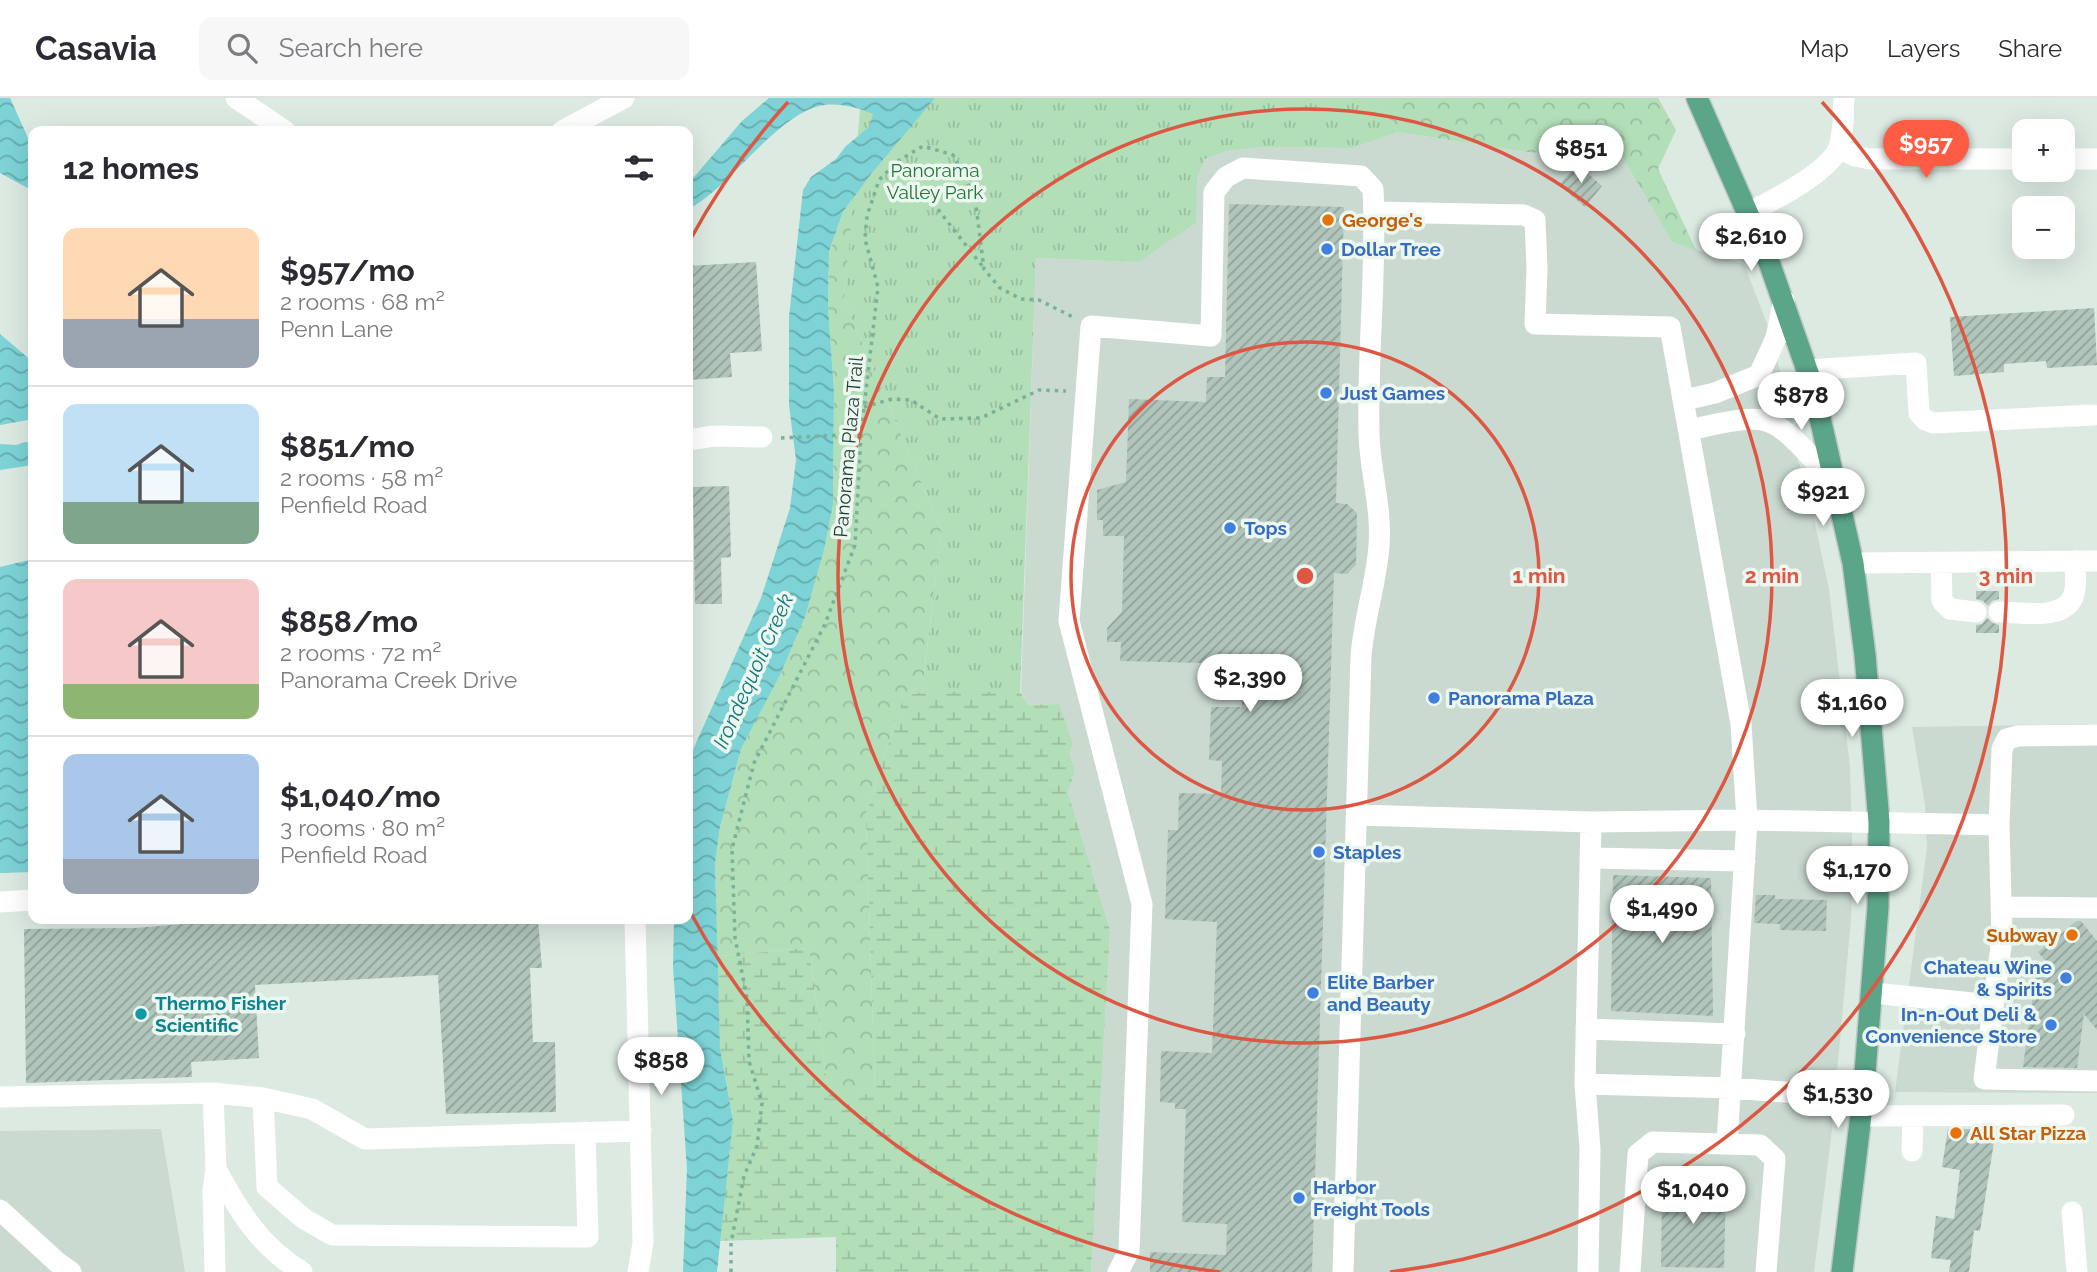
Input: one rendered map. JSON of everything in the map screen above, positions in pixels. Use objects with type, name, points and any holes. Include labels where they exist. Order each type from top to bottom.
[{"type":"main road","points":[[1697,98],[1784,300],[1807,370],[1853,563],[1865,655],[1880,821],[1873,993],[1842,1272]]},
{"type":"street","points":[[236,98],[278,126]]},
{"type":"street","points":[[571,126],[624,98]]},
{"type":"street","points":[[1748,213],[1801,185],[1820,170],[1839,149],[1843,98]]},
{"type":"street","points":[[1839,149],[1870,159],[2012,159]]},
{"type":"street","points":[[2075,159],[2097,159]]},
{"type":"street","points":[[1118,1272],[1129,1251],[1142,904],[1069,621],[1091,326],[1211,336],[1214,192],[1226,177],[1243,168],[1361,176],[1373,189],[1369,432],[1380,512],[1372,600],[1363,635],[1343,1272]]},
{"type":"street","points":[[1374,212],[1524,215],[1535,220],[1535,324],[1670,327],[1741,724],[1747,820],[1727,1143]]},
{"type":"street","points":[[1684,401],[1715,393],[1759,375],[1776,338],[1784,300]]},
{"type":"street","points":[[1807,370],[1916,363],[1919,413],[1925,421],[1934,423],[2093,415]]},
{"type":"street","points":[[1690,430],[1729,421],[1765,420],[1793,437],[1835,483]]},
{"type":"street","points":[[693,439],[714,436],[762,437]]},
{"type":"street","points":[[1999,612],[2058,612],[2068,605],[2074,594],[2075,561]]},
{"type":"street","points":[[1853,563],[2097,561]]},
{"type":"street","points":[[1941,563],[1942,601],[1950,609],[1976,612]]},
{"type":"street","points":[[2097,735],[2018,736],[2007,739],[2002,749],[1999,825],[2002,938],[1984,1079],[2097,1081]]},
{"type":"street","points":[[1357,815],[1591,822],[1747,820],[1999,825]]},
{"type":"street","points":[[1588,1272],[1590,1149],[1586,1029],[1591,822]]},
{"type":"street","points":[[1590,858],[1745,861]]},
{"type":"street","points":[[0,902],[28,901]]},
{"type":"street","points":[[2002,907],[2097,908]]},
{"type":"street","points":[[635,924],[643,1243],[638,1272]]},
{"type":"street","points":[[1873,993],[1993,1005]]},
{"type":"street","points":[[1586,1029],[1735,1034]]},
{"type":"street","points":[[1586,1083],[1732,1088],[1913,1115],[2064,1115]]},
{"type":"street","points":[[0,1097],[213,1093],[263,1098],[312,1109],[365,1139],[640,1131]]},
{"type":"street","points":[[213,1093],[216,1169],[213,1190],[215,1272]]},
{"type":"street","points":[[263,1098],[267,1187],[303,1217],[331,1235],[588,1237],[584,1132]]},
{"type":"street","points":[[1912,1151],[1913,1115]]},
{"type":"street","points":[[1630,1272],[1639,1154],[1653,1142],[1760,1144],[1775,1159],[1766,1272]]},
{"type":"street","points":[[216,1169],[240,1213],[261,1239],[302,1272]]},
{"type":"street","points":[[0,1210],[71,1272]]},
{"type":"street","points":[[2072,1212],[2077,1272]]},
{"type":"path","name":"Panorama Plaza Trail","points":[[731,1272],[734,1230],[744,1176],[757,1146],[762,1103],[750,1060],[747,999],[735,938],[732,849],[754,763],[825,624],[855,545],[861,434],[878,287],[865,239],[867,216],[879,180],[898,161],[923,146],[953,155],[975,198],[984,269]]},
{"type":"path","points":[[925,199],[933,203],[1000,288],[1021,299],[1039,300],[1091,326]]},
{"type":"path","points":[[864,407],[891,399],[911,400],[940,419],[981,418],[1039,390],[1086,391]]},
{"type":"path","points":[[790,439],[861,434]]},
{"type":"shaded area","name":"Panorama Plaza","points":[[1398,132],[1533,153],[1609,134],[1672,242],[1744,264],[1769,329],[1792,417],[1797,457],[1808,491],[1829,589],[1850,767],[1853,875],[1851,919],[1831,1139],[1814,1272],[1091,1272],[1110,930],[1068,793],[1075,770],[1059,704],[1029,705],[1021,692],[1036,258],[1139,262],[1196,223],[1196,177],[1205,159],[1227,151],[1263,147],[1353,148]]},
{"type":"shaded area","points":[[2097,724],[2097,1093],[1895,1092],[1927,847],[1925,805],[1912,727]]},
{"type":"shaded area","points":[[161,1129],[185,1272],[0,1272],[0,1131]]},
{"type":"green space","name":"Panorama Valley Park","points":[[861,98],[1375,98],[1398,132],[1353,148],[1263,147],[1227,151],[1205,159],[1197,177],[1196,223],[1139,262],[1036,258],[1020,692],[922,692],[941,529],[844,300]]},
{"type":"green space","points":[[1375,98],[1658,98],[1676,130],[1658,169],[1696,250],[1672,242],[1609,134],[1533,153],[1398,132]]},
{"type":"green space","points":[[853,199],[844,300],[941,529],[922,692],[904,696],[866,814],[875,1094],[829,1100],[809,948],[717,956],[715,863],[720,827],[741,749],[780,675],[805,617],[824,550],[833,505],[834,391],[828,307],[829,253],[843,212]]},
{"type":"green space","points":[[922,692],[1020,692],[1029,705],[1059,704],[1073,744],[1069,754],[1075,770],[1068,793],[1110,930],[1091,1272],[836,1272],[836,1237],[720,1241],[733,1121],[720,1048],[717,956],[809,948],[829,1099],[875,1094],[866,814],[904,696]]},
{"type":"water","points":[[0,98],[10,98],[28,138],[28,188],[0,173]]},
{"type":"water","name":"Irondequoit Creek","points":[[769,98],[935,98],[843,212],[829,252],[828,307],[834,391],[833,505],[824,550],[805,617],[780,675],[741,749],[720,827],[715,863],[720,1048],[733,1121],[717,1272],[683,1272],[687,1169],[673,967],[674,924],[693,924],[693,750],[761,598],[790,508],[796,460],[789,405],[789,317],[803,190],[811,177],[836,159],[846,146],[869,127],[873,114],[837,105],[811,109],[766,140],[726,181],[693,207],[693,178],[742,121]]},
{"type":"water","points":[[0,334],[28,358],[28,420],[0,425]]},
{"type":"water","points":[[28,443],[28,466],[0,470],[0,444]]},
{"type":"water","points":[[28,560],[28,872],[0,873],[0,567]]},
{"type":"building","points":[[1577,164],[1602,186],[1585,207],[1559,185]]},
{"type":"building","points":[[1229,204],[1344,207],[1336,503],[1347,504],[1357,513],[1356,565],[1347,574],[1334,573],[1312,1272],[1150,1272],[1150,1252],[1226,1255],[1227,1224],[1182,1222],[1186,1109],[1175,1109],[1175,1103],[1160,1102],[1161,1051],[1212,1053],[1217,922],[1165,919],[1168,830],[1178,830],[1179,793],[1221,794],[1222,761],[1209,760],[1211,707],[1242,707],[1243,664],[1120,661],[1121,642],[1107,642],[1107,628],[1122,612],[1124,536],[1103,536],[1103,520],[1097,520],[1097,490],[1126,482],[1129,399],[1206,402],[1207,377],[1225,377]]},
{"type":"building","points":[[756,262],[762,351],[730,353],[732,377],[693,380],[693,266]]},
{"type":"building","points":[[2094,308],[2097,365],[2047,368],[2046,361],[2004,364],[2004,372],[1954,376],[1950,317]]},
{"type":"building","points":[[729,486],[731,557],[721,558],[722,604],[695,604],[693,487]]},
{"type":"building","points":[[1976,591],[1999,591],[1999,599],[1988,606],[1976,599]]},
{"type":"building","points":[[1987,618],[1999,625],[1999,633],[1976,633],[1976,625],[1982,624]]},
{"type":"building","points":[[1613,875],[1711,878],[1713,1016],[1611,1011]]},
{"type":"building","points":[[1756,895],[1775,895],[1775,899],[1827,900],[1826,931],[1780,930],[1780,924],[1754,923]]},
{"type":"building","points":[[2077,921],[2081,921],[2097,941],[2097,1030],[2084,1014],[2077,1068],[2023,1067],[2036,972],[2047,963],[2038,952]]},
{"type":"building","name":"Thermo Fisher Scientific","points":[[182,924],[538,924],[542,968],[530,968],[533,1042],[555,1042],[556,1112],[446,1114],[438,975],[255,985],[259,1058],[191,1062],[192,1077],[26,1083],[24,929],[135,928]]},
{"type":"building","points":[[1948,1129],[1996,1129],[1980,1231],[1974,1230],[1969,1272],[1949,1272],[1951,1260],[1931,1258],[1936,1216],[1954,1219],[1960,1170],[1942,1167]]},
{"type":"building","points":[[1662,1183],[1726,1185],[1724,1268],[1661,1267]]},
{"type":"place","name":"George's","points":[[1328,220]]},
{"type":"place","name":"Dollar Tree","points":[[1327,249]]},
{"type":"place","name":"Just Games","points":[[1326,393]]},
{"type":"place","name":"Tops","points":[[1230,528]]},
{"type":"place","name":"Panorama Plaza","points":[[1434,698]]},
{"type":"place","name":"Staples","points":[[1319,852]]},
{"type":"place","name":"Subway","points":[[2072,935]]},
{"type":"place","name":"Chateau Wine & Spirits","points":[[2066,978]]},
{"type":"place","name":"Elite Barber and Beauty","points":[[1313,993]]},
{"type":"place","name":"Thermo Fisher Scientific","points":[[141,1014]]},
{"type":"place","name":"In-n-Out Deli & Convenience Store","points":[[2051,1025]]},
{"type":"place","name":"All Star Pizza","points":[[1956,1133]]},
{"type":"place","name":"Harbor Freight Tools","points":[[1299,1198]]}]
